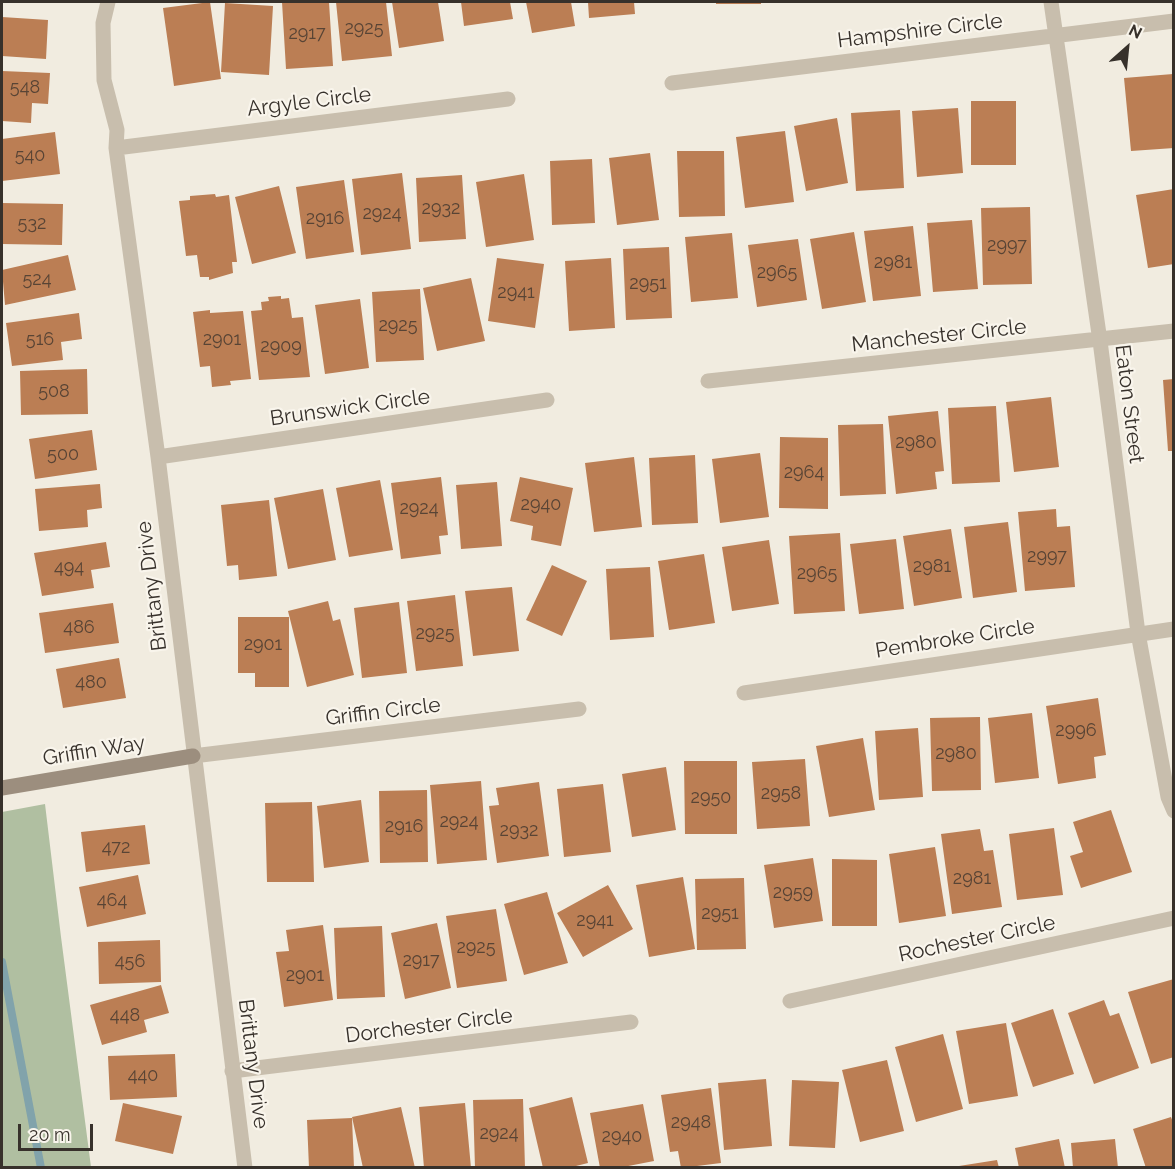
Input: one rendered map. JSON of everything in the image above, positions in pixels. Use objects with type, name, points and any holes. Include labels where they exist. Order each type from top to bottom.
[{"type":"street","name":"Brittany Drive","points":[[108,2],[103,23],[104,80],[117,130],[116,148],[158,457],[245,1167]]},
{"type":"street","name":"Eaton Street","points":[[1051,2],[1100,341],[1137,633],[1168,798],[1173,811]]},
{"type":"street","name":"Hampshire Circle","points":[[672,83],[1173,21]]},
{"type":"street","name":"Argyle Circle","points":[[116,148],[508,99]]},
{"type":"street","name":"Manchester Circle","points":[[708,381],[1100,341],[1173,331]]},
{"type":"street","name":"Brunswick Circle","points":[[158,457],[547,400]]},
{"type":"street","name":"Pembroke Circle","points":[[744,693],[1173,629]]},
{"type":"street","name":"Griffin Circle","points":[[193,756],[579,709]]},
{"type":"street","name":"Griffin Way","points":[[2,788],[193,756]]},
{"type":"street","name":"Rochester Circle","points":[[790,1001],[1173,918]]},
{"type":"street","name":"Dorchester Circle","points":[[232,1071],[630,1022]]},
{"type":"green space","points":[[45,804],[91,1167],[2,1167],[2,812]]},
{"type":"building","points":[[210,2],[221,79],[174,86],[163,8]]},
{"type":"building","points":[[282,2],[329,2],[333,66],[286,69]]},
{"type":"building","points":[[336,2],[386,2],[392,56],[342,61]]},
{"type":"building","points":[[392,2],[438,2],[444,41],[399,48]]},
{"type":"building","points":[[461,2],[510,2],[513,19],[464,26]]},
{"type":"building","points":[[526,2],[571,2],[575,26],[532,33]]},
{"type":"building","points":[[588,2],[634,2],[635,14],[589,18]]},
{"type":"building","points":[[716,2],[761,2],[761,4],[716,4]]},
{"type":"building","points":[[225,3],[273,6],[269,75],[221,72]]},
{"type":"building","points":[[2,17],[48,20],[46,59],[2,56]]},
{"type":"building","points":[[2,71],[50,73],[48,104],[32,103],[31,123],[2,121]]},
{"type":"building","points":[[1173,74],[1174,148],[1131,151],[1124,78]]},
{"type":"building","points":[[971,101],[1016,101],[1016,165],[971,165]]},
{"type":"building","points":[[958,108],[963,173],[917,177],[912,111]]},
{"type":"building","points":[[900,110],[904,188],[856,191],[851,113]]},
{"type":"building","points":[[837,118],[848,183],[806,191],[794,126]]},
{"type":"building","points":[[785,131],[794,202],[745,208],[736,137]]},
{"type":"building","points":[[55,132],[60,174],[2,181],[2,139]]},
{"type":"building","points":[[677,151],[724,151],[725,216],[679,217]]},
{"type":"building","points":[[650,153],[659,220],[617,225],[609,158]]},
{"type":"building","points":[[592,159],[595,223],[552,225],[550,161]]},
{"type":"building","points":[[402,173],[411,249],[361,255],[352,179]]},
{"type":"building","points":[[524,174],[534,240],[486,247],[476,182]]},
{"type":"building","points":[[462,175],[466,239],[419,242],[416,178]]},
{"type":"building","points":[[344,180],[354,252],[306,259],[296,187]]},
{"type":"building","points":[[279,186],[296,253],[252,264],[235,197]]},
{"type":"building","points":[[1174,189],[1174,264],[1148,268],[1136,195]]},
{"type":"building","points":[[215,194],[216,197],[229,195],[237,262],[232,262],[233,273],[209,280],[209,277],[200,277],[197,255],[186,256],[179,201],[190,200],[190,196]]},
{"type":"building","points":[[2,203],[63,204],[62,245],[2,244]]},
{"type":"building","points":[[1030,207],[1032,284],[983,285],[981,208]]},
{"type":"building","points":[[972,220],[978,289],[933,292],[927,223]]},
{"type":"building","points":[[913,226],[921,296],[873,301],[864,231]]},
{"type":"building","points":[[854,232],[866,302],[822,309],[810,239]]},
{"type":"building","points":[[732,233],[738,298],[691,302],[685,237]]},
{"type":"building","points":[[798,239],[807,300],[757,307],[748,245]]},
{"type":"building","points":[[669,247],[672,318],[626,320],[623,249]]},
{"type":"building","points":[[68,255],[76,290],[5,305],[2,270]]},
{"type":"building","points":[[497,258],[544,264],[535,328],[488,321]]},
{"type":"building","points":[[611,258],[615,328],[569,331],[565,261]]},
{"type":"building","points":[[471,278],[485,341],[437,351],[423,288]]},
{"type":"building","points":[[420,289],[424,360],[376,362],[372,292]]},
{"type":"building","points":[[281,296],[281,299],[289,298],[292,318],[303,317],[310,377],[259,380],[251,311],[262,310],[261,302],[269,301],[268,297]]},
{"type":"building","points":[[360,299],[369,368],[325,374],[315,305]]},
{"type":"building","points":[[210,310],[210,313],[243,311],[251,379],[230,381],[231,385],[212,387],[210,366],[200,367],[193,312]]},
{"type":"building","points":[[79,313],[82,339],[61,342],[63,360],[12,366],[6,323]]},
{"type":"building","points":[[87,369],[88,414],[21,415],[20,371]]},
{"type":"building","points":[[1174,379],[1174,451],[1168,451],[1163,380]]},
{"type":"building","points":[[1051,397],[1059,467],[1014,472],[1006,402]]},
{"type":"building","points":[[996,406],[1000,482],[952,484],[948,408]]},
{"type":"building","points":[[938,411],[944,471],[935,472],[937,489],[896,494],[888,416]]},
{"type":"building","points":[[883,424],[886,494],[840,496],[838,425]]},
{"type":"building","points":[[92,430],[97,470],[35,479],[29,439]]},
{"type":"building","points":[[780,437],[828,438],[828,509],[779,508]]},
{"type":"building","points":[[760,453],[769,517],[720,523],[712,459]]},
{"type":"building","points":[[695,455],[698,523],[652,525],[649,458]]},
{"type":"building","points":[[634,457],[642,527],[594,532],[585,463]]},
{"type":"building","points":[[441,477],[448,535],[439,536],[441,554],[401,559],[391,483]]},
{"type":"building","points":[[520,477],[573,488],[561,546],[531,540],[533,526],[510,521]]},
{"type":"building","points":[[380,480],[393,550],[349,557],[336,488]]},
{"type":"building","points":[[497,482],[502,546],[461,549],[456,485]]},
{"type":"building","points":[[100,484],[102,508],[87,510],[88,527],[39,531],[35,489]]},
{"type":"building","points":[[323,489],[336,560],[288,569],[274,498]]},
{"type":"building","points":[[269,500],[277,576],[239,580],[238,565],[227,566],[221,505]]},
{"type":"building","points":[[1056,509],[1057,527],[1070,526],[1075,587],[1025,591],[1018,512]]},
{"type":"building","points":[[1008,522],[1017,592],[973,598],[964,527]]},
{"type":"building","points":[[951,529],[962,598],[914,606],[903,536]]},
{"type":"building","points":[[840,533],[845,611],[794,614],[789,536]]},
{"type":"building","points":[[896,539],[904,609],[859,614],[850,544]]},
{"type":"building","points":[[769,540],[779,604],[732,611],[722,547]]},
{"type":"building","points":[[106,542],[110,567],[91,570],[94,588],[42,596],[34,553]]},
{"type":"building","points":[[704,554],[715,623],[669,630],[658,561]]},
{"type":"building","points":[[552,565],[587,581],[562,636],[526,620]]},
{"type":"building","points":[[650,567],[654,637],[610,640],[606,569]]},
{"type":"building","points":[[512,587],[519,651],[473,656],[465,591]]},
{"type":"building","points":[[455,595],[463,666],[416,671],[407,601]]},
{"type":"building","points":[[328,601],[333,621],[340,619],[354,675],[307,687],[288,611]]},
{"type":"building","points":[[399,602],[407,673],[362,678],[354,608]]},
{"type":"building","points":[[113,603],[119,643],[45,653],[39,613]]},
{"type":"building","points":[[238,617],[289,617],[289,687],[255,687],[255,673],[238,673]]},
{"type":"building","points":[[119,658],[126,698],[63,708],[56,669]]},
{"type":"building","points":[[1098,698],[1106,755],[1094,757],[1096,778],[1058,784],[1046,706]]},
{"type":"building","points":[[1032,713],[1039,778],[995,783],[988,718]]},
{"type":"building","points":[[980,717],[981,790],[932,791],[930,718]]},
{"type":"building","points":[[918,728],[923,797],[879,800],[875,731]]},
{"type":"building","points":[[863,738],[875,810],[829,817],[816,746]]},
{"type":"building","points":[[805,759],[810,826],[757,829],[752,762]]},
{"type":"building","points":[[684,761],[737,761],[737,834],[685,834]]},
{"type":"building","points":[[666,767],[676,830],[632,837],[622,774]]},
{"type":"building","points":[[481,781],[487,860],[437,864],[430,785]]},
{"type":"building","points":[[539,782],[549,856],[497,863],[489,806],[499,805],[496,788]]},
{"type":"building","points":[[603,784],[611,852],[564,857],[557,789]]},
{"type":"building","points":[[427,790],[428,862],[380,863],[379,791]]},
{"type":"building","points":[[361,800],[369,862],[324,868],[317,806]]},
{"type":"building","points":[[312,802],[314,882],[267,882],[265,803]]},
{"type":"building","points":[[1111,810],[1132,872],[1081,888],[1070,856],[1083,852],[1073,822]]},
{"type":"building","points":[[145,825],[150,864],[86,872],[81,832]]},
{"type":"building","points":[[1054,828],[1063,895],[1017,900],[1009,834]]},
{"type":"building","points":[[980,829],[984,851],[993,850],[1002,907],[952,914],[941,834]]},
{"type":"building","points":[[935,847],[946,916],[899,923],[889,854]]},
{"type":"building","points":[[813,858],[823,921],[774,928],[764,865]]},
{"type":"building","points":[[832,859],[877,860],[877,926],[832,926]]},
{"type":"building","points":[[138,875],[146,914],[87,927],[79,887]]},
{"type":"building","points":[[683,877],[695,949],[649,957],[636,885]]},
{"type":"building","points":[[744,878],[746,949],[697,950],[695,879]]},
{"type":"building","points":[[608,885],[633,929],[583,957],[557,913]]},
{"type":"building","points":[[547,892],[568,963],[524,975],[504,904]]},
{"type":"building","points":[[496,909],[507,981],[457,988],[446,916]]},
{"type":"building","points":[[437,923],[451,988],[405,999],[391,933]]},
{"type":"building","points":[[323,925],[333,1000],[284,1007],[276,952],[289,951],[286,930]]},
{"type":"building","points":[[382,926],[385,997],[337,999],[334,928]]},
{"type":"building","points":[[160,940],[161,982],[99,984],[98,942]]},
{"type":"building","points":[[1174,979],[1174,1057],[1151,1064],[1128,992]]},
{"type":"building","points":[[161,985],[169,1013],[144,1020],[147,1032],[102,1045],[90,1005]]},
{"type":"building","points":[[1104,1000],[1110,1016],[1119,1013],[1139,1068],[1094,1084],[1068,1013]]},
{"type":"building","points":[[1053,1009],[1074,1074],[1033,1087],[1011,1023]]},
{"type":"building","points":[[1006,1023],[1018,1096],[969,1104],[956,1031]]},
{"type":"building","points":[[943,1034],[963,1109],[916,1122],[895,1047]]},
{"type":"building","points":[[175,1054],[177,1097],[110,1100],[108,1056]]},
{"type":"building","points":[[887,1060],[904,1131],[860,1142],[842,1070]]},
{"type":"building","points":[[766,1079],[772,1146],[724,1150],[718,1083]]},
{"type":"building","points":[[792,1080],[839,1082],[835,1148],[789,1146]]},
{"type":"building","points":[[711,1088],[721,1163],[681,1168],[678,1151],[670,1152],[661,1095]]},
{"type":"building","points":[[572,1097],[588,1163],[568,1168],[543,1168],[529,1108]]},
{"type":"building","points":[[523,1099],[525,1168],[475,1168],[473,1100]]},
{"type":"building","points":[[123,1103],[182,1116],[173,1154],[115,1141]]},
{"type":"building","points":[[465,1103],[471,1168],[424,1168],[419,1107]]},
{"type":"building","points":[[643,1104],[654,1161],[618,1168],[600,1168],[590,1113]]},
{"type":"building","points":[[401,1107],[415,1168],[363,1168],[352,1117]]},
{"type":"building","points":[[1171,1117],[1174,1125],[1174,1168],[1146,1168],[1133,1129]]},
{"type":"building","points":[[352,1118],[354,1168],[309,1168],[307,1120]]},
{"type":"building","points":[[1059,1139],[1065,1168],[1019,1168],[1015,1148]]},
{"type":"building","points":[[1115,1139],[1118,1168],[1073,1168],[1071,1143]]},
{"type":"building","points":[[997,1160],[999,1168],[959,1168],[959,1166]]},
{"type":"waterway","points":[[2,962],[41,1168]]}]
